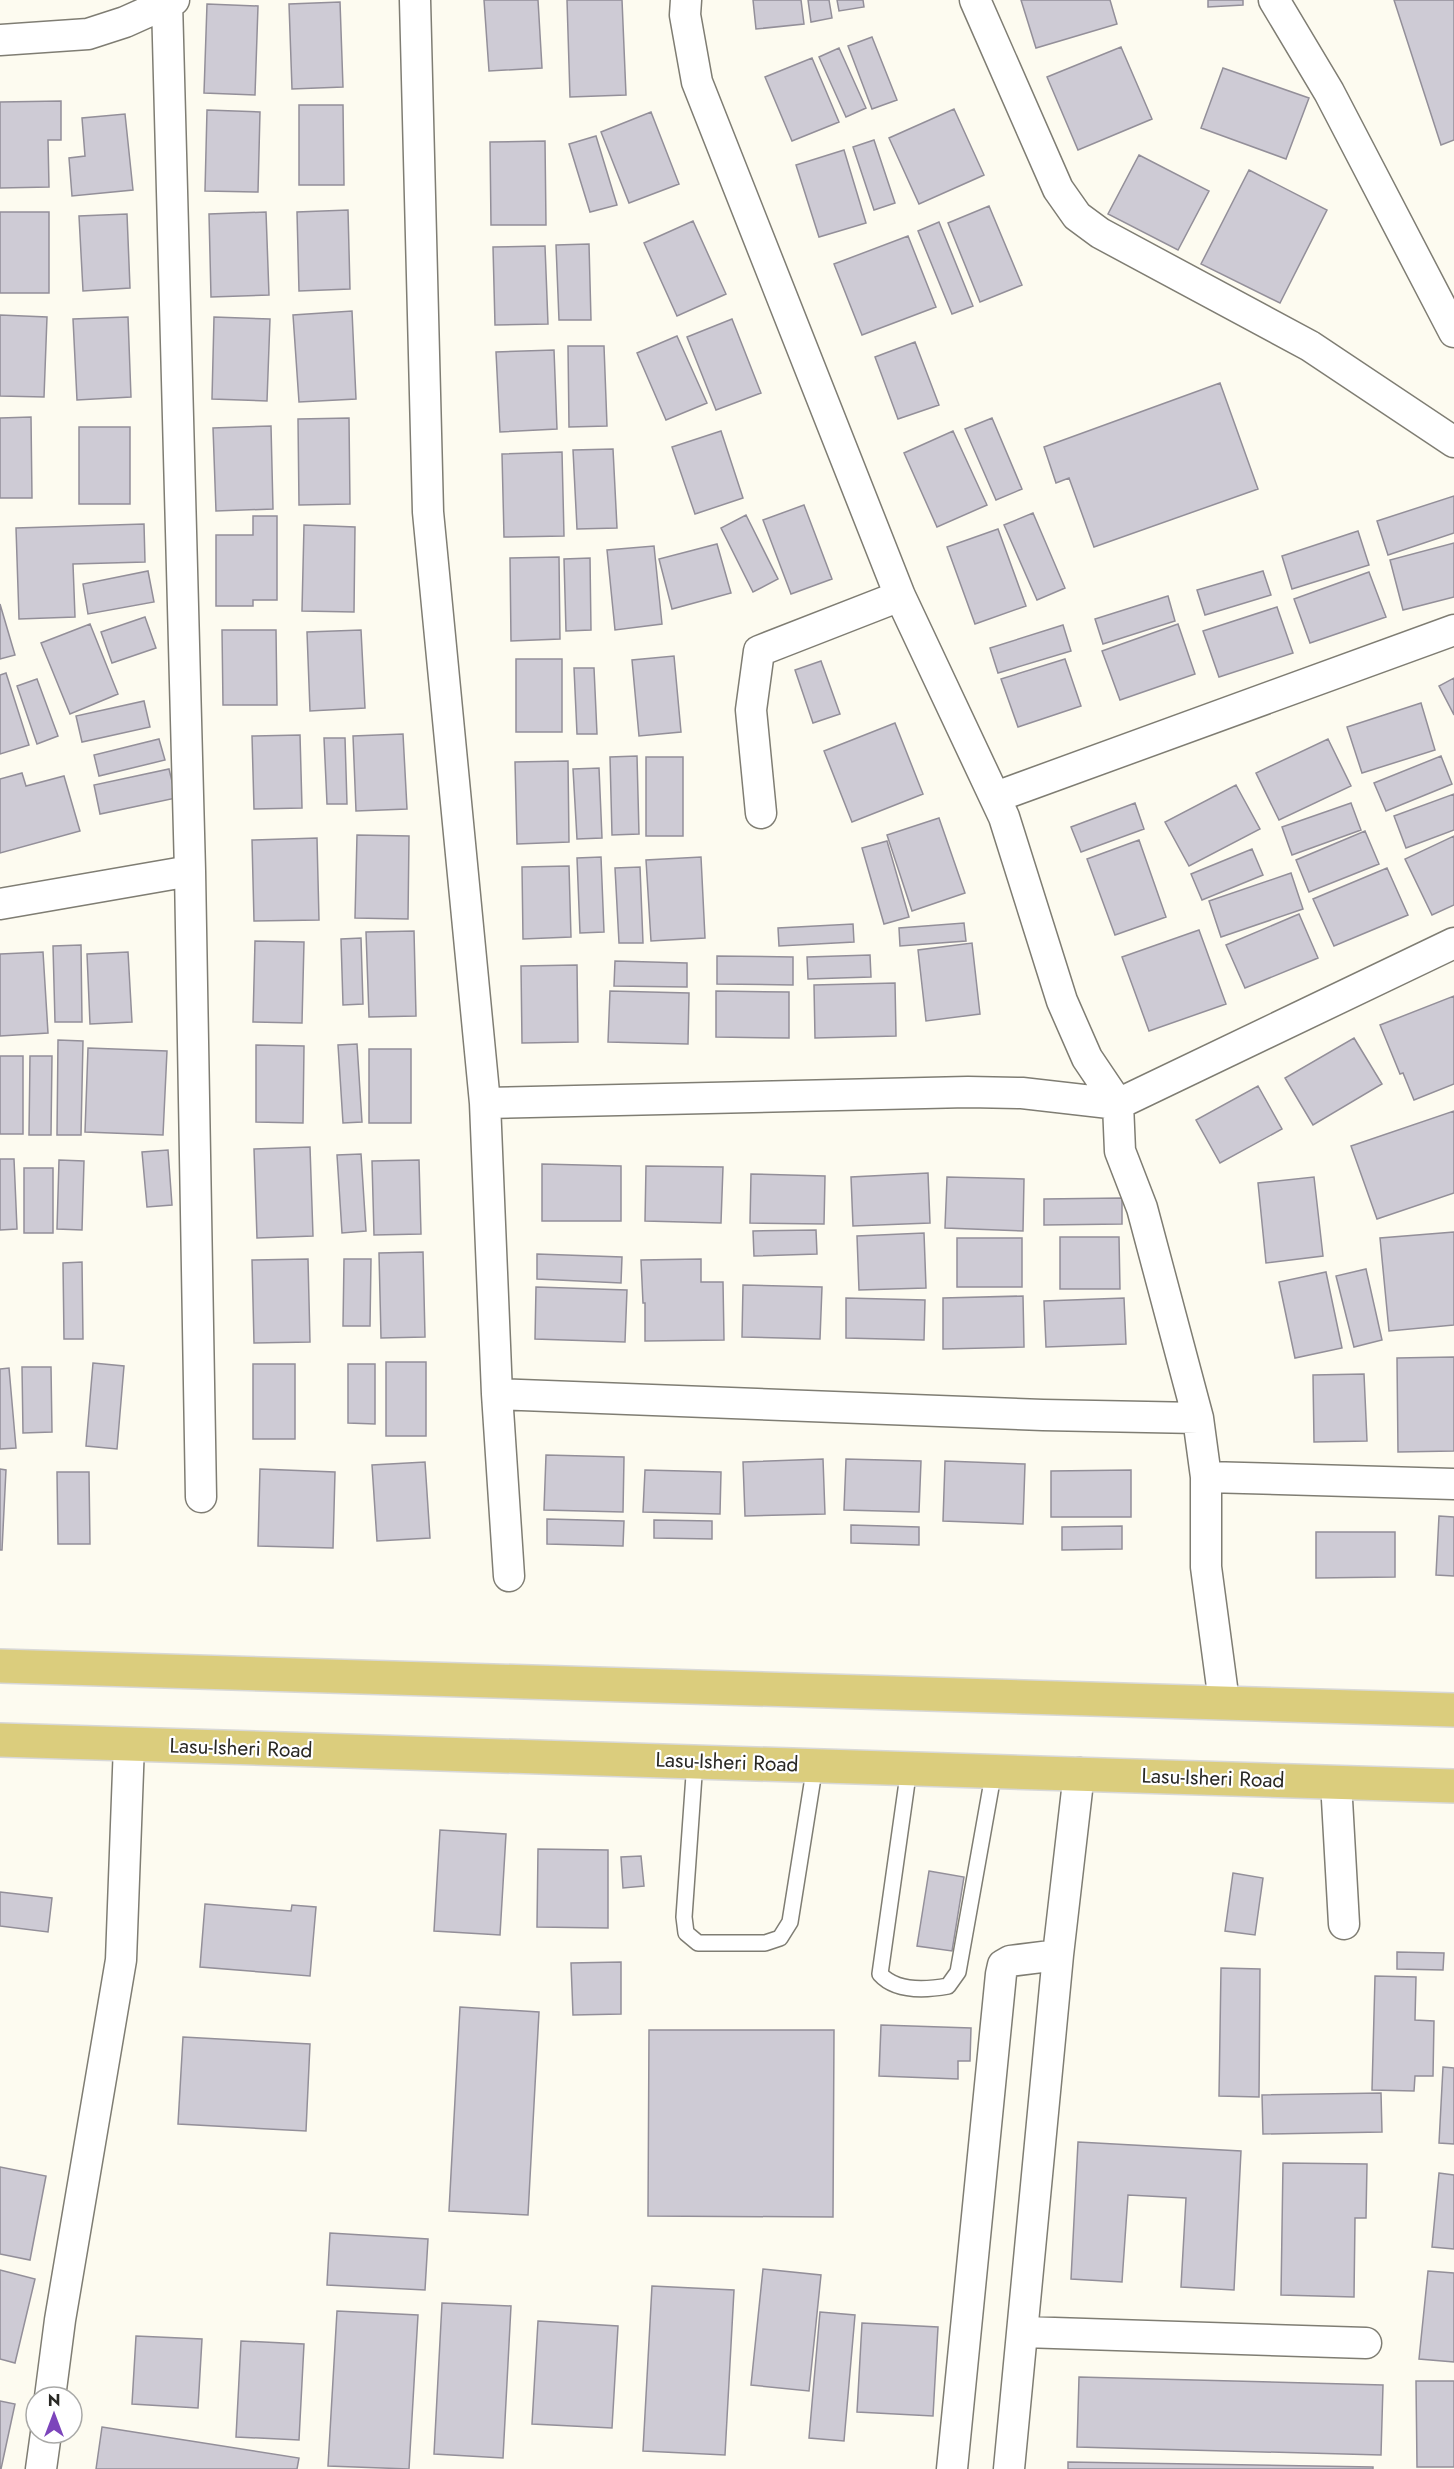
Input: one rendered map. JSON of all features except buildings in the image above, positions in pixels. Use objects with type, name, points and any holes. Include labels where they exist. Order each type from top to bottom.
[{"type":"main road","points":[[0,1665],[1454,1710]]},
{"type":"main road","name":"Lasu-Isheri Road","points":[[0,1740],[1454,1786]]},
{"type":"street","points":[[415,0],[428,512],[485,1103],[497,1394],[509,1576]]},
{"type":"street","points":[[686,0],[685,15],[697,82],[900,596],[1004,817],[1062,1001],[1087,1058],[1118,1104],[1120,1151],[1142,1208],[1198,1418],[1206,1477],[1206,1567],[1224,1702]]},
{"type":"street","points":[[975,0],[1058,189],[1077,216],[1100,232],[1310,346],[1454,442]]},
{"type":"street","points":[[1274,0],[1329,92],[1454,332]]},
{"type":"street","points":[[0,40],[88,34],[125,22],[170,1],[190,871],[201,1497]]},
{"type":"street","points":[[761,813],[751,710],[759,651],[900,596]]},
{"type":"street","points":[[997,801],[1004,795],[1454,630]]},
{"type":"street","points":[[0,904],[190,871]]},
{"type":"street","points":[[485,1103],[968,1092],[1022,1093],[1118,1104],[1454,943]]},
{"type":"street","points":[[497,1394],[1043,1415],[1198,1418]]},
{"type":"street","points":[[1206,1477],[1454,1484]]},
{"type":"street","points":[[52,2385],[60,2320],[121,1960],[129,1744]]},
{"type":"street","points":[[1009,2469],[1058,1955],[1079,1773]]},
{"type":"street","points":[[1336,1782],[1344,1924]]},
{"type":"street","points":[[952,2469],[1001,1974],[1004,1965],[1010,1961],[1058,1955]]},
{"type":"street","points":[[1023,2332],[1366,2343]]},
{"type":"street","points":[[42,2469],[45,2445]]},
{"type":"lane","points":[[695,1761],[684,1917],[686,1933],[698,1943],[765,1943],[780,1938],[790,1922],[815,1765]]},
{"type":"lane","points":[[909,1768],[880,1974],[886,1980],[902,1987],[931,1990],[948,1986],[958,1972],[994,1770]]}]
